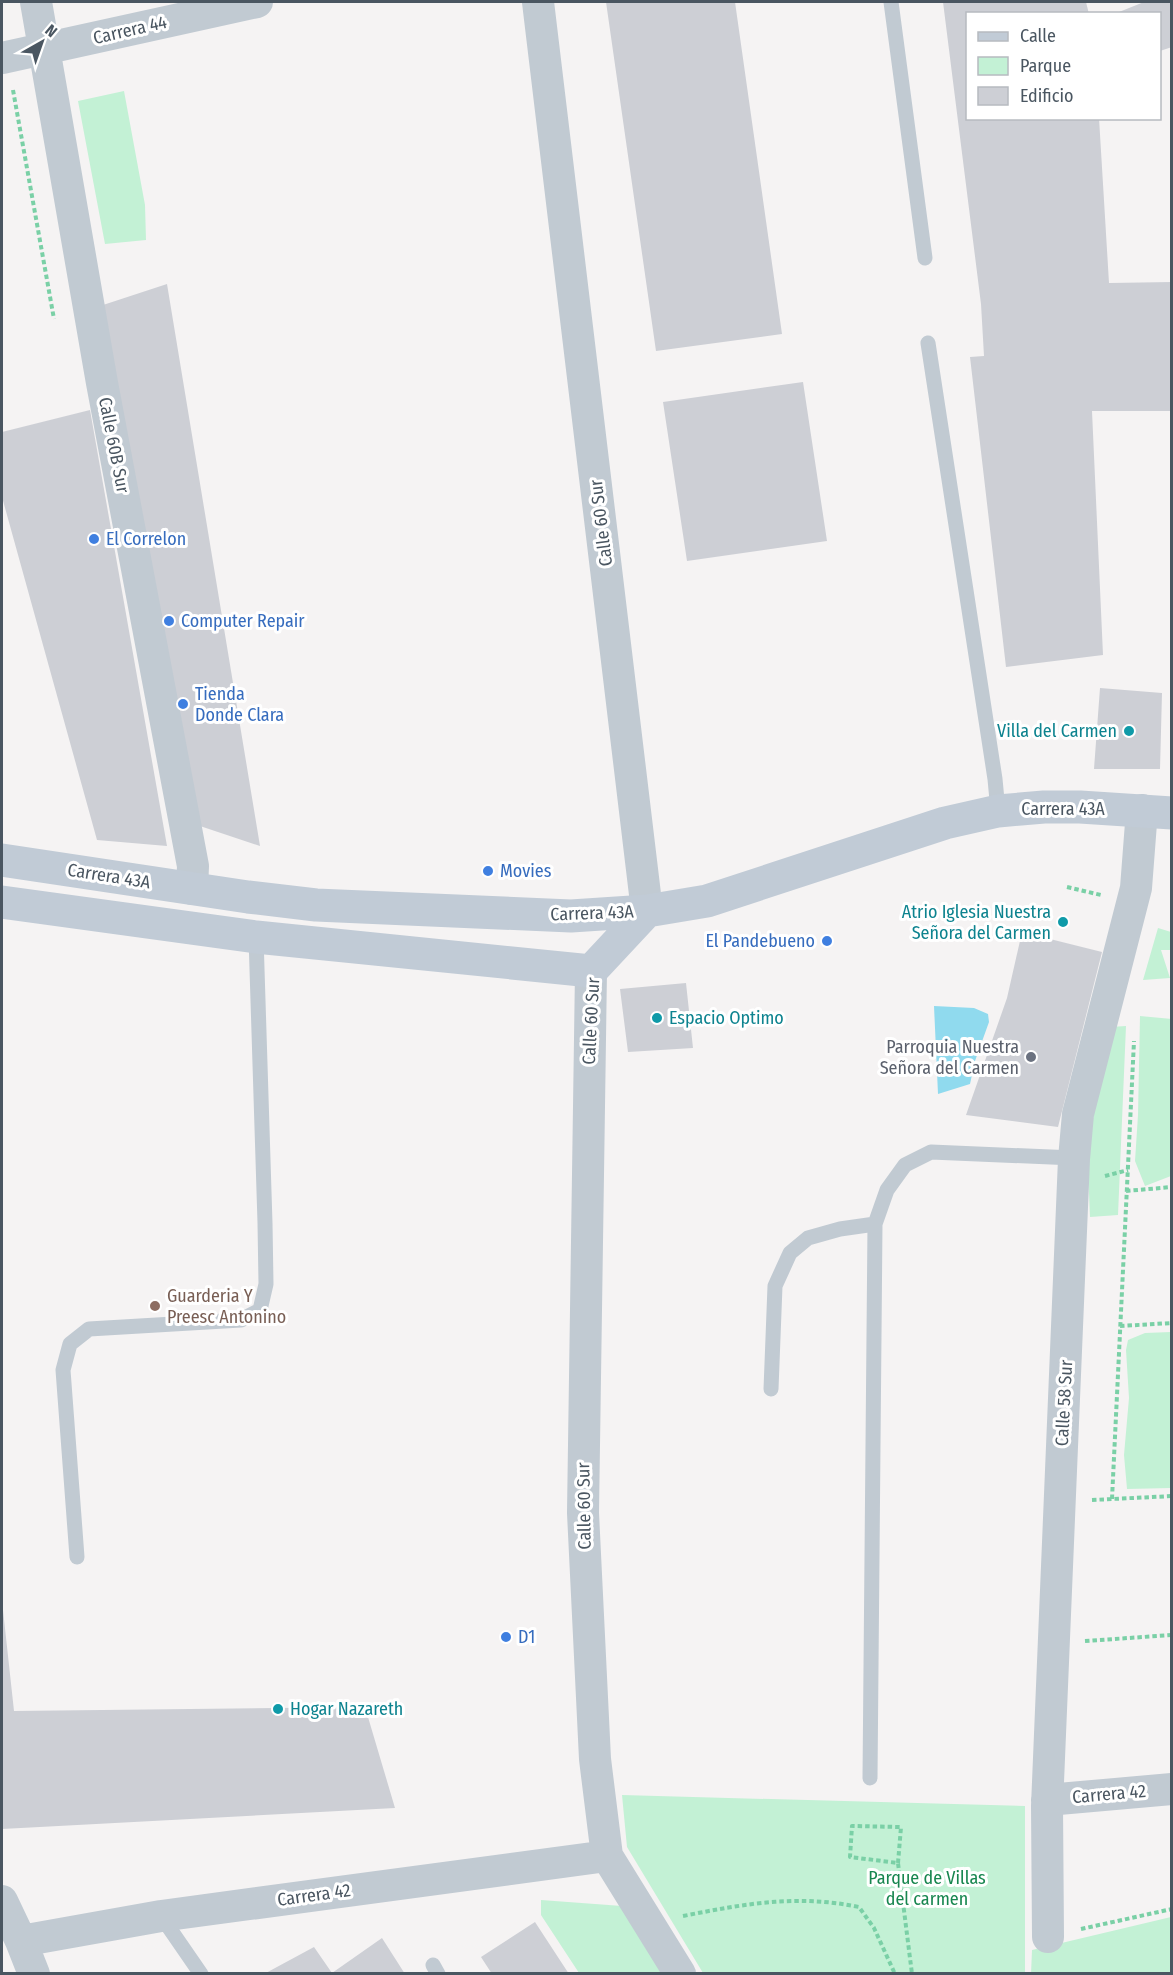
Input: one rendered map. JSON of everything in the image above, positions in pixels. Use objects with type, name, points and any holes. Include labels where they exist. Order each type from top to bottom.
[{"type":"main road","name":"Carrera 43A","points":[[2,860],[316,905],[571,916],[646,911],[707,901],[945,823],[998,811],[1044,807],[1157,812]]},
{"type":"main road","points":[[2,902],[256,937],[591,971]]},
{"type":"main road","name":"Calle 60 Sur","points":[[591,971],[646,911]]},
{"type":"street","name":"Calle 60B Sur","points":[[36,2],[102,383],[194,866],[192,889]]},
{"type":"street","name":"Carrera 44","points":[[2,58],[257,2]]},
{"type":"street","name":"Calle 60 Sur","points":[[538,2],[646,911]]},
{"type":"street","name":"Calle 58 Sur","points":[[1048,1937],[1047,1800],[1074,1158],[1078,1114],[1110,995],[1138,877],[1157,812]]},
{"type":"street","name":"Calle 60 Sur","points":[[591,971],[583,1513],[595,1759],[607,1856],[680,1974]]},
{"type":"street","name":"Carrera 42","points":[[1047,1800],[1172,1789]]},
{"type":"street","name":"Carrera 42","points":[[21,1941],[161,1916],[607,1856]]},
{"type":"street","points":[[2,1901],[34,1974]]},
{"type":"street","points":[[16,1974],[21,1941]]},
{"type":"lane","points":[[891,2],[925,258]]},
{"type":"lane","points":[[928,343],[998,811]]},
{"type":"lane","points":[[77,1557],[63,1370],[70,1344],[89,1329],[241,1320],[260,1310],[266,1284],[256,937]]},
{"type":"lane","points":[[870,1778],[875,1224],[887,1190],[905,1165],[931,1152],[1074,1158]]},
{"type":"lane","points":[[771,1389],[775,1286],[790,1253],[808,1238],[840,1229],[875,1224]]},
{"type":"lane","points":[[161,1916],[201,1974]]},
{"type":"path","points":[[1112,1498],[1134,1036]]},
{"type":"path","points":[[1126,1191],[1172,1186]]},
{"type":"path","points":[[1120,1326],[1172,1323]]},
{"type":"path","points":[[1090,1500],[1172,1496]]},
{"type":"path","points":[[1084,1642],[1172,1635]]},
{"type":"path","points":[[898,1863],[850,1857],[852,1826],[901,1827],[898,1863],[912,1974]]},
{"type":"path","points":[[673,1918],[744,1904],[790,1900],[831,1901],[859,1907],[874,1928],[895,1974]]},
{"type":"path","points":[[1048,1937],[1172,1909]]},
{"type":"green space","points":[[124,91],[145,205],[146,240],[105,244],[78,101]]},
{"type":"green space","points":[[1158,928],[1171,932],[1171,950],[1161,950],[1170,978],[1143,980]]},
{"type":"green space","points":[[1140,1016],[1172,1019],[1171,1176],[1145,1186],[1135,1161]]},
{"type":"green space","points":[[1126,1026],[1118,1215],[1090,1217],[1088,1169],[1099,1060],[1110,1027]]},
{"type":"green space","points":[[1171,1332],[1171,1488],[1127,1489],[1124,1455],[1129,1398],[1126,1350],[1128,1340],[1145,1333]]},
{"type":"green space","name":"Parque de Villas del carmen","points":[[622,1795],[1025,1806],[1025,1973],[703,1973],[627,1847]]},
{"type":"green space","points":[[541,1900],[622,1906],[665,1973],[579,1973],[541,1915]]},
{"type":"green space","points":[[1171,1917],[1171,1973],[1031,1974],[1032,1950]]},
{"type":"water","points":[[934,1006],[974,1008],[988,1014],[989,1022],[975,1061],[970,1084],[938,1094]]},
{"type":"building","points":[[606,2],[735,2],[782,334],[656,351]]},
{"type":"building","points":[[943,2],[1086,2],[1088,12],[966,12],[966,120],[1099,120],[1109,283],[1172,282],[1172,411],[1092,411],[1103,655],[1006,667],[970,357],[984,356],[981,304]]},
{"type":"building","points":[[1144,2],[1172,2],[1172,47],[1161,51],[1161,12],[1119,12]]},
{"type":"building","points":[[167,284],[260,846],[191,823],[103,305]]},
{"type":"building","points":[[803,382],[827,541],[687,561],[663,402]]},
{"type":"building","points":[[90,410],[167,846],[97,840],[2,497],[2,432]]},
{"type":"building","name":"Villa del Carmen","points":[[1100,688],[1162,693],[1160,769],[1094,769]]},
{"type":"building","name":"Parroquia Nuestra Señora del Carmen","points":[[1022,932],[1102,952],[1058,1127],[966,1115],[1007,998]]},
{"type":"building","name":"Espacio Optimo","points":[[686,983],[693,1048],[628,1052],[620,989]]},
{"type":"building","name":"Hogar Nazareth","points":[[2,1610],[14,1711],[365,1707],[395,1808],[2,1829]]},
{"type":"building","points":[[535,1922],[569,1974],[492,1974],[481,1957]]},
{"type":"building","points":[[382,1938],[405,1974],[264,1974],[314,1947],[332,1973]]},
{"type":"place","name":"El Correlon","points":[[94,539]]},
{"type":"place","name":"Computer Repair","points":[[169,621]]},
{"type":"place","name":"Tienda Donde Clara","points":[[183,704]]},
{"type":"place","name":"Villa del Carmen","points":[[1129,731]]},
{"type":"place","name":"Movies","points":[[488,871]]},
{"type":"place","name":"Atrio Iglesia Nuestra Señora del Carmen","points":[[1063,922]]},
{"type":"place","name":"El Pandebueno","points":[[827,941]]},
{"type":"place","name":"Espacio Optimo","points":[[657,1018]]},
{"type":"place","name":"Parroquia Nuestra Señora del Carmen","points":[[1031,1057]]},
{"type":"place","name":"Guarderia Y Preesc Antonino","points":[[155,1306]]},
{"type":"place","name":"D1","points":[[506,1637]]},
{"type":"place","name":"Hogar Nazareth","points":[[278,1709]]}]
